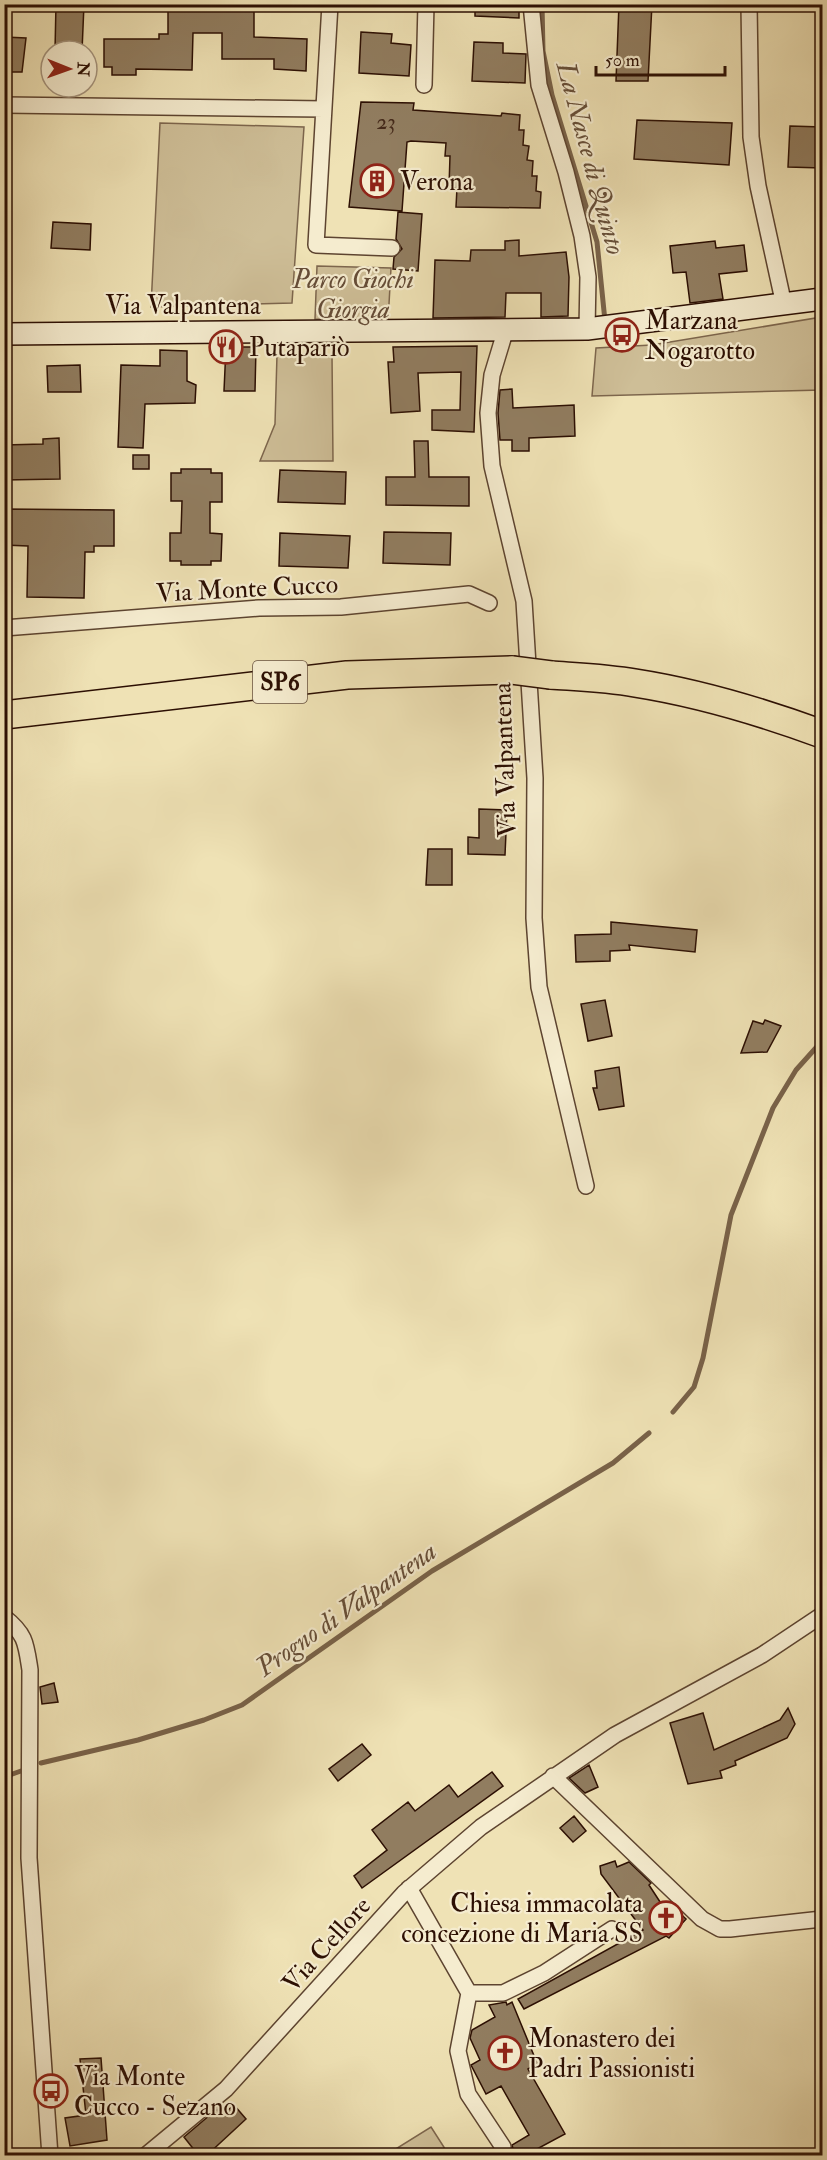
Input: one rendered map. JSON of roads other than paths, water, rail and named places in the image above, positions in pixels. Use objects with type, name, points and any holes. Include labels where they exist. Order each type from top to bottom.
[{"type":"highway","name":"SP6","points":[[4,716],[347,675],[512,670],[633,682],[687,693],[750,710],[822,734]]},
{"type":"street","points":[[330,4],[316,245],[392,248]]},
{"type":"street","points":[[424,85],[426,4]]},
{"type":"street","points":[[531,4],[539,85],[566,172],[582,236],[588,277],[587,329]]},
{"type":"street","points":[[749,4],[752,137],[758,186],[784,305]]},
{"type":"street","points":[[4,105],[324,109]]},
{"type":"street","name":"Via Valpantena","points":[[4,334],[505,332],[587,329],[822,299]]},
{"type":"street","name":"Via Valpantena","points":[[505,332],[492,375],[488,413],[492,466],[524,601],[534,778],[534,918],[539,987],[586,1186]]},
{"type":"street","name":"Via Monte Cucco","points":[[4,628],[258,608],[340,607],[469,594],[489,603]]},
{"type":"street","name":"Via Cellore","points":[[145,2156],[226,2089],[409,1888],[481,1827],[615,1735],[762,1655],[822,1615]]},
{"type":"street","points":[[4,1617],[20,1630],[26,1640],[30,1670],[29,1858],[50,2156]]},
{"type":"street","points":[[553,1776],[702,1919],[720,1929],[748,1929],[822,1920]]},
{"type":"street","points":[[409,1888],[469,1993],[458,2050],[468,2094],[503,2147]]},
{"type":"street","points":[[469,1993],[503,1993],[544,1973],[612,1929]]},
{"type":"waterway","name":"La Nasce di Quinto","points":[[542,4],[543,51],[552,95],[597,242],[605,321]]},
{"type":"waterway","name":"Progno di Valpantena","points":[[673,1412],[694,1387],[703,1358],[731,1215],[773,1108],[796,1070],[822,1041]]},
{"type":"waterway","name":"Progno di Valpantena","points":[[41,1763],[138,1740],[204,1720],[242,1705],[432,1571],[613,1463],[649,1433]]},
{"type":"waterway","name":"Progno di Valpantena","points":[[4,1777],[21,1771]]},
{"type":"place","name":"Verona","points":[[377,181]]},
{"type":"place","name":"Marzana Nogarotto","points":[[622,335]]},
{"type":"place","name":"Putapariò","points":[[226,347]]},
{"type":"place","name":"Chiesa immacolata concezione di Maria SS","points":[[666,1918]]},
{"type":"place","name":"Monastero dei Padri Passionisti","points":[[505,2053]]},
{"type":"place","name":"Via Monte Cucco - Sezano","points":[[51,2091]]},
{"type":"park label","name":"Parco Giochi Giorgia","points":[[353,294]]}]
